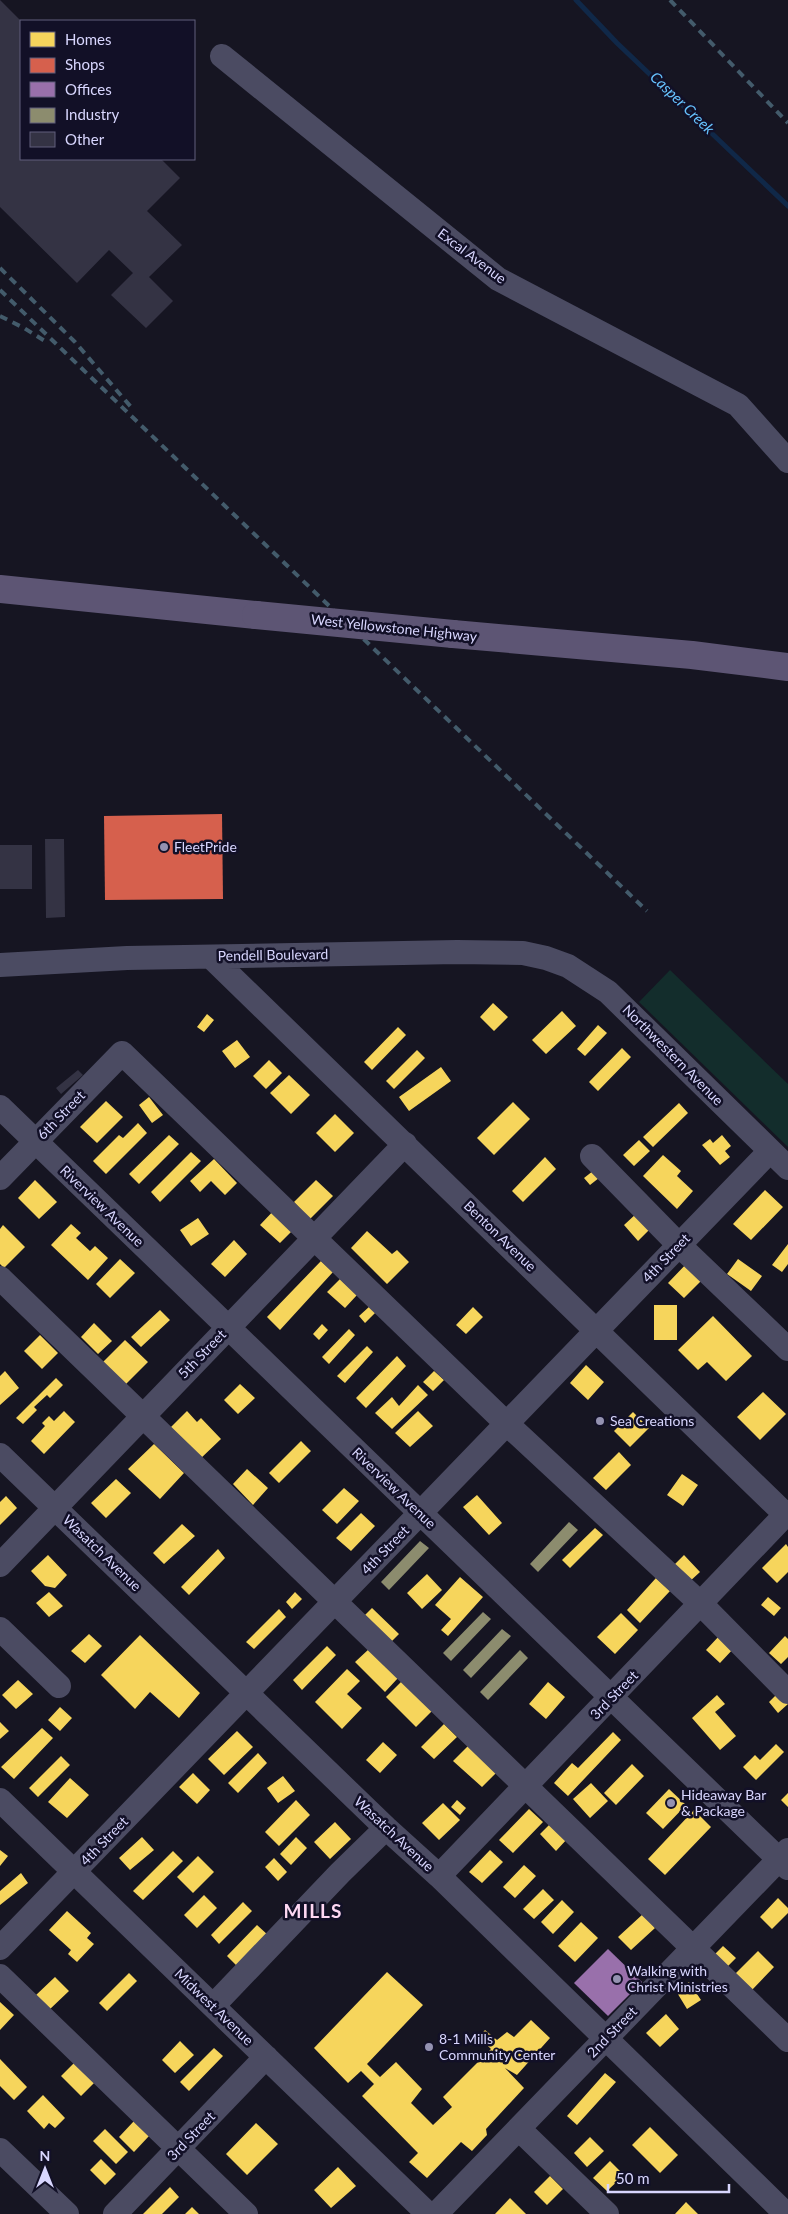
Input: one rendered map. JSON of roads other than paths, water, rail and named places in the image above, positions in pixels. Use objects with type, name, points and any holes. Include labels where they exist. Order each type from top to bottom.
[{"type":"main road","name":"West Yellowstone Highway","points":[[0,589],[453,634],[692,655],[788,668]]},
{"type":"street","name":"Excal Avenue","points":[[222,56],[498,279],[738,405],[788,461]]},
{"type":"street","name":"Pendell Boulevard","points":[[0,964],[127,958],[501,952],[523,953],[546,958]]},
{"type":"street","name":"Benton Avenue","points":[[211,957],[787,1515]]},
{"type":"street","name":"Northwestern Avenue","points":[[546,958],[568,966],[608,992],[788,1168]]},
{"type":"street","name":"6th Street","points":[[0,1178],[122,1053],[314,1238]]},
{"type":"street","name":"Riverview Avenue","points":[[0,1107],[420,1513],[785,1860]]},
{"type":"street","name":"5th Street","points":[[0,1565],[405,1144]]},
{"type":"street","name":"4th Street","points":[[0,1948],[770,1151]]},
{"type":"street","points":[[592,1156],[679,1245],[788,1349]]},
{"type":"street","points":[[314,1238],[507,1424],[701,1604],[788,1692]]},
{"type":"street","points":[[0,1278],[788,2040]]},
{"type":"street","name":"Wasatch Avenue","points":[[0,1455],[386,1828],[439,1876],[786,2214]]},
{"type":"street","name":"3rd Street","points":[[439,1876],[787,1515]]},
{"type":"street","points":[[0,1629],[59,1686]]},
{"type":"street","name":"Midwest Avenue","points":[[0,1800],[428,2214]]},
{"type":"street","points":[[213,2006],[340,1873],[386,1828]]},
{"type":"street","name":"2nd Street","points":[[436,2214],[693,1948],[785,1860]]},
{"type":"street","points":[[0,1976],[246,2214]]},
{"type":"street","name":"3rd Street","points":[[115,2214],[266,2057]]},
{"type":"street","points":[[519,2129],[607,2214]]},
{"type":"street","points":[[0,2150],[67,2214]]},
{"type":"waterway","name":"Casper Creek","points":[[576,0],[617,43],[788,206]]},
{"type":"railway","points":[[670,0],[788,123]]},
{"type":"railway","points":[[0,268],[75,342],[131,407]]},
{"type":"railway","points":[[0,290],[647,911]]},
{"type":"railway","points":[[0,316],[48,343]]},
{"type":"place","name":"FleetPride","points":[[164,847]]},
{"type":"place","name":"Sea Creations","points":[[600,1421]]},
{"type":"place","name":"Hideaway Bar & Package","points":[[671,1803]]},
{"type":"place","name":"Walking with Christ Ministries","points":[[617,1979]]},
{"type":"place","name":"8-1 Mills Community Center","points":[[429,2047]]},
{"type":"district","name":"MILLS","points":[[313,1911]]}]
